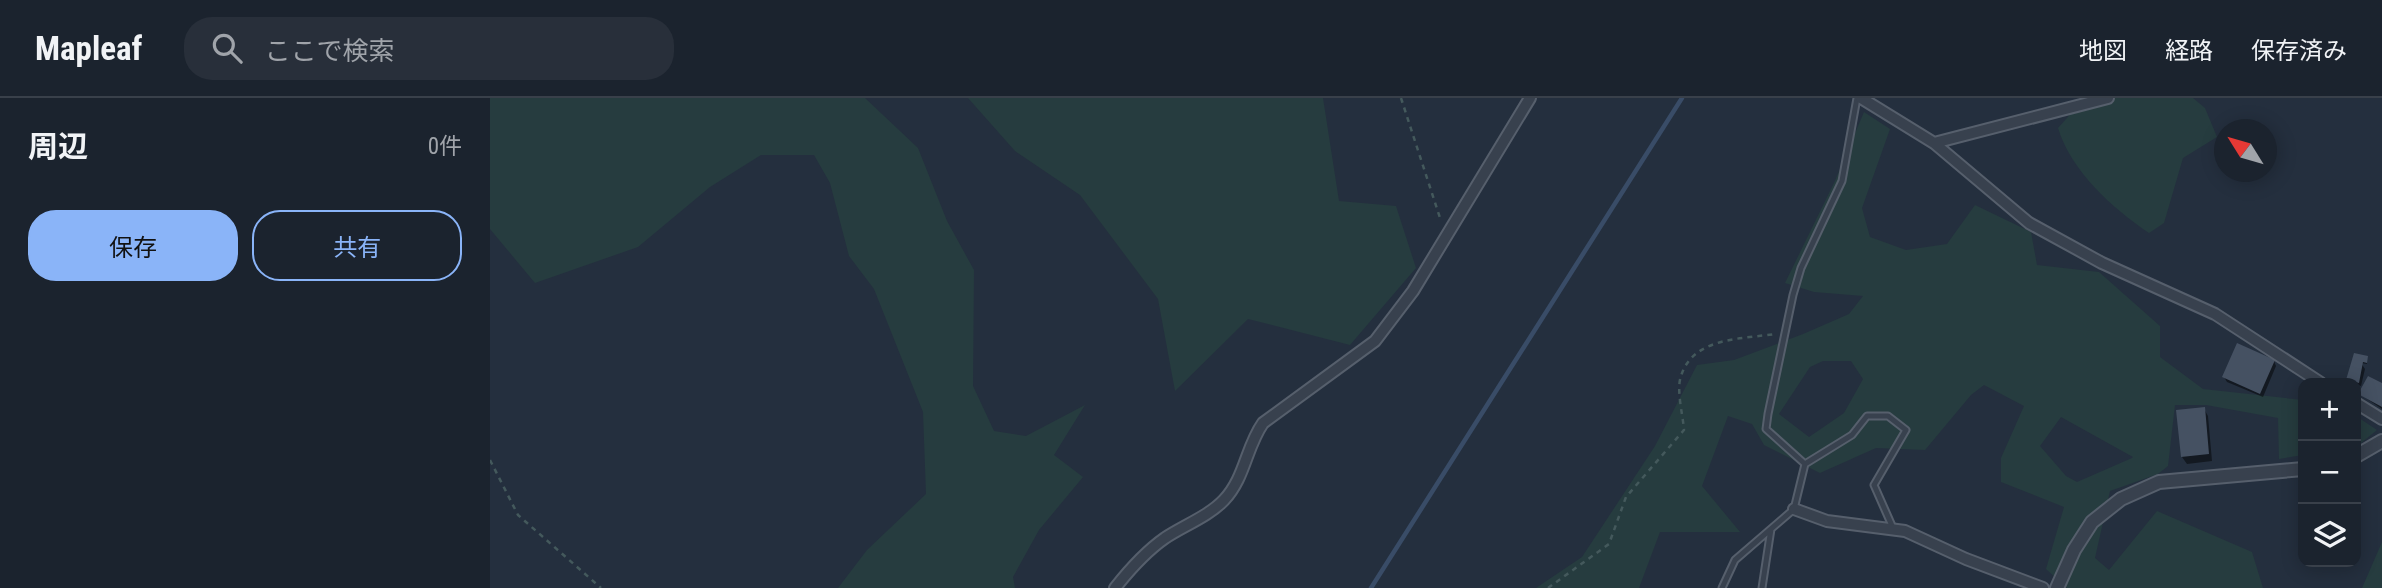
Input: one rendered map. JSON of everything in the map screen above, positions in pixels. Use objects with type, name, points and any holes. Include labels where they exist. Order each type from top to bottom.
[{"type":"street","points":[[1115,588],[1136,561],[1223,502],[1239,481],[1253,437],[1264,423],[1293,398],[1375,341],[1413,291],[1530,98]]},
{"type":"street","points":[[1859,98],[1934,144],[2029,223],[2102,263],[2215,314],[2313,378]]},
{"type":"street","points":[[1934,144],[2108,98]]},
{"type":"street","points":[[2361,406],[2382,419]]},
{"type":"street","points":[[2361,453],[2382,441]]},
{"type":"street","points":[[2057,588],[2074,550],[2092,522],[2121,499],[2159,482],[2298,469]]},
{"type":"street","points":[[1794,509],[1827,521],[1893,528],[1927,539],[1966,559],[2043,588]]},
{"type":"lane","points":[[1805,464],[1766,429],[1784,333],[1801,268],[1842,181],[1859,98]]},
{"type":"lane","points":[[1722,588],[1735,559],[1794,509],[1805,464],[1852,435],[1867,416],[1888,416],[1906,430],[1874,485],[1893,528]]},
{"type":"lane","points":[[1762,588],[1771,529]]},
{"type":"path","points":[[1401,98],[1446,234]]},
{"type":"path","points":[[1548,588],[1609,544],[1626,497],[1684,430],[1680,376],[1694,355],[1711,343],[1784,333]]},
{"type":"path","points":[[490,460],[518,515],[601,588]]},
{"type":"green space","points":[[490,98],[865,98],[918,148],[947,221],[974,270],[973,386],[994,431],[1026,436],[1085,405],[1054,455],[1083,477],[1039,530],[1013,577],[1015,588],[838,588],[867,550],[926,494],[923,412],[874,289],[849,256],[830,183],[814,155],[761,155],[710,187],[638,247],[535,283],[490,229]]},
{"type":"green space","points":[[968,98],[1323,98],[1339,201],[1396,206],[1416,268],[1350,345],[1248,319],[1175,391],[1158,299],[1080,195],[1015,151]]},
{"type":"green space","points":[[2085,98],[2193,98],[2205,108],[2214,130],[2214,139],[2183,158],[2164,223],[2149,233],[2094,187],[2072,159],[2058,128]]},
{"type":"green space","points":[[1864,112],[1890,129],[1862,208],[1870,237],[1906,250],[1947,244],[1975,205],[2031,232],[2037,265],[2099,272],[2160,326],[2160,357],[2203,389],[2298,399],[2298,456],[2279,459],[2278,418],[2206,405],[2175,405],[2168,466],[2158,474],[2110,491],[2095,558],[2109,570],[2157,511],[2252,552],[2263,588],[2067,588],[2046,569],[2064,507],[2001,482],[2001,458],[2024,406],[1984,385],[1971,395],[1925,450],[1876,448],[1820,473],[1764,445],[1752,424],[1728,416],[1702,486],[1740,532],[1660,532],[1639,588],[1536,588],[1582,557],[1655,446],[1697,365],[1734,360],[1803,334],[1849,314],[1863,296],[1814,292],[1785,283],[1834,183]],"holes":[[[1823,361],[1851,361],[1863,379],[1844,413],[1809,437],[1779,414],[1810,367]],[[2061,417],[2133,457],[2077,482],[2066,476],[2040,446]]]},
{"type":"green space","points":[[2361,419],[2377,430],[2361,443]]},
{"type":"green space","points":[[2382,542],[2382,588],[2362,588]]},
{"type":"building","points":[[2237,343],[2275,360],[2260,394],[2222,377]]},
{"type":"building","points":[[2354,353],[2368,356],[2367,363],[2363,362],[2360,378],[2347,378]]},
{"type":"building","points":[[2368,376],[2382,383],[2382,407],[2361,396],[2361,389]]},
{"type":"building","points":[[2205,407],[2209,454],[2181,457],[2176,410]]},
{"type":"waterway","points":[[1371,588],[1682,98]]}]
